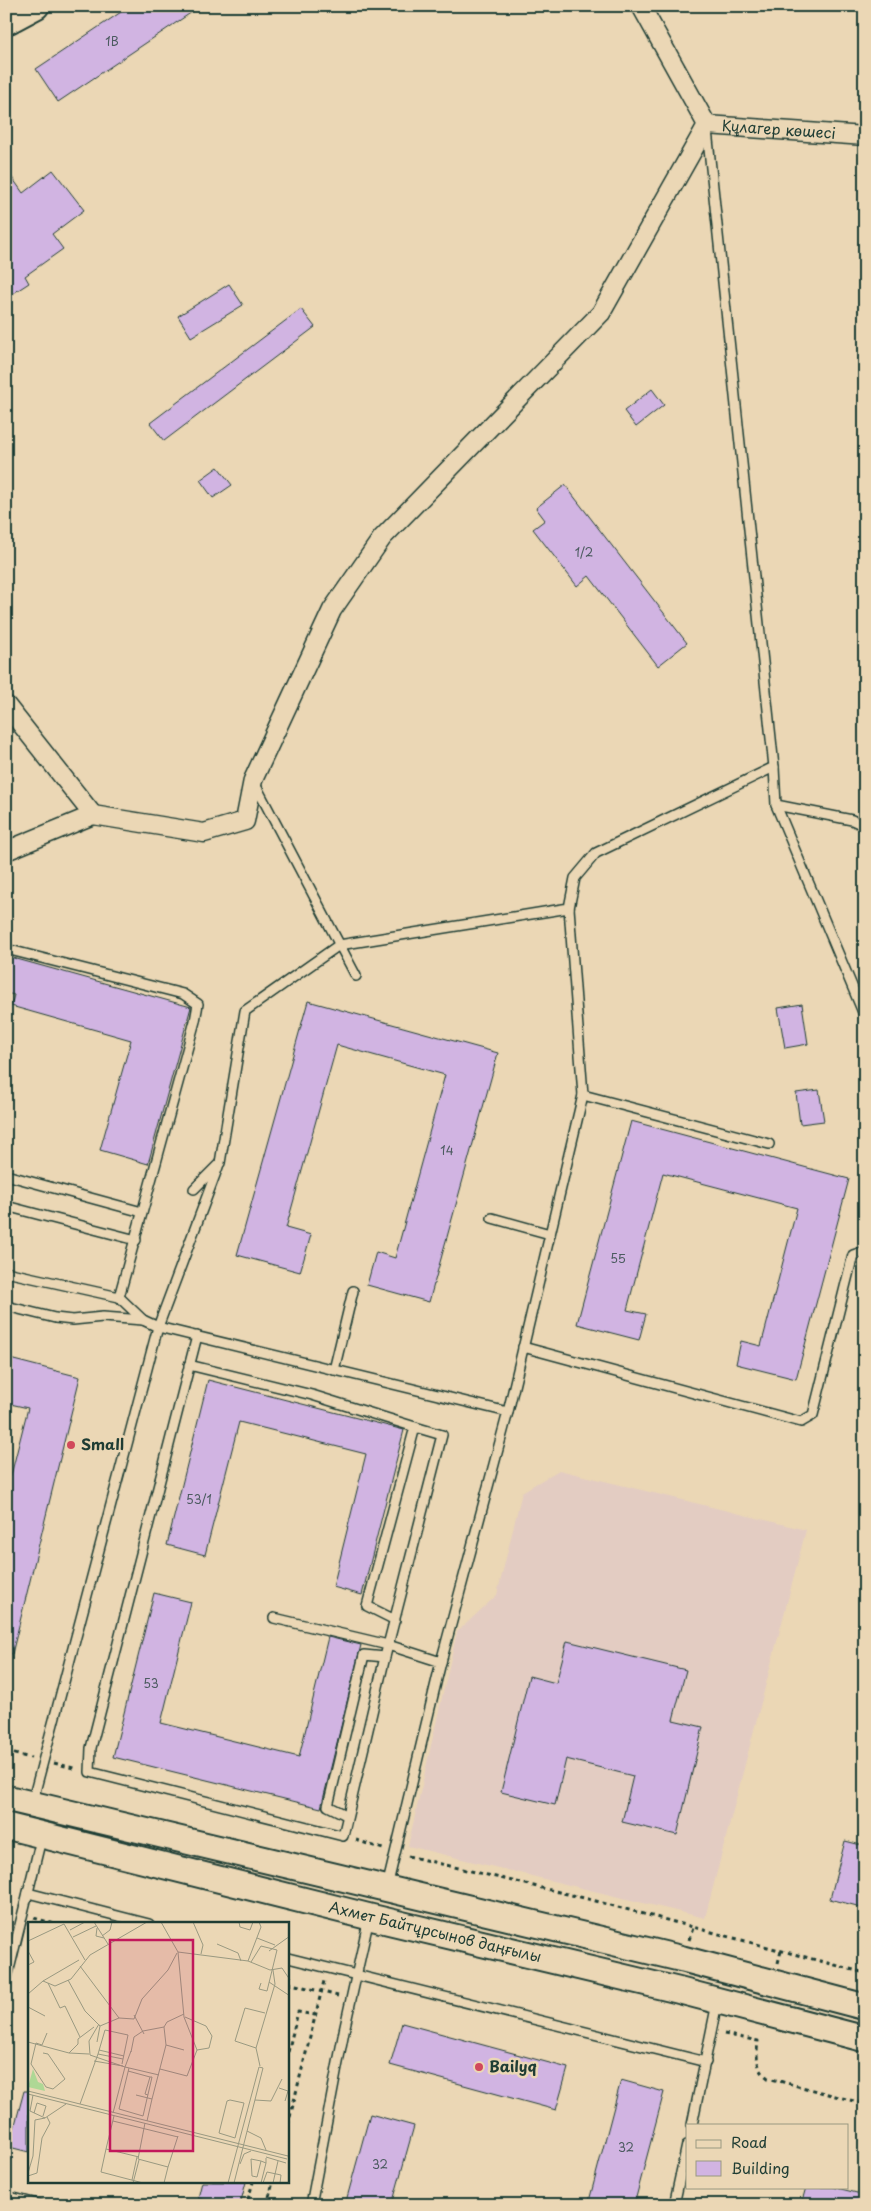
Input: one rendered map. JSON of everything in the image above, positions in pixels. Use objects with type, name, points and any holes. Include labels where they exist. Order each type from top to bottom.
[{"type":"street","points":[[6,22],[36,6]]},
{"type":"street","name":"Құлагер көшесі","points":[[641,6],[707,125],[865,136]]},
{"type":"street","points":[[6,851],[93,815],[204,832],[245,821],[253,780],[332,610],[382,538],[601,313],[707,125]]},
{"type":"street","points":[[6,705],[93,815]]},
{"type":"street","name":"Ахмет Байтұрсынов даңғылы","points":[[6,1798],[683,1959],[865,2007]]},
{"type":"street","name":"Ахмет Байтұрсынов даңғылы","points":[[6,1826],[718,2001],[865,2039]]},
{"type":"street","points":[[718,2001],[726,1971]]},
{"type":"lane","points":[[707,125],[774,767],[776,805],[865,1017]]},
{"type":"lane","points":[[387,1890],[441,1662],[508,1412],[583,1095],[569,908],[575,878],[596,853],[774,767]]},
{"type":"lane","points":[[253,780],[356,976]]},
{"type":"lane","points":[[776,805],[852,820],[865,826]]},
{"type":"lane","points":[[32,1805],[158,1327],[220,1163],[245,1011],[339,946],[569,908]]},
{"type":"lane","points":[[6,949],[183,994],[198,1004],[120,1298]]},
{"type":"lane","points":[[583,1095],[769,1144]]},
{"type":"lane","points":[[194,1189],[220,1163]]},
{"type":"lane","points":[[6,1176],[142,1212]]},
{"type":"lane","points":[[6,1206],[136,1240]]},
{"type":"lane","points":[[492,1218],[550,1234]]},
{"type":"lane","points":[[523,1347],[801,1422],[813,1415],[853,1255],[865,1251]]},
{"type":"lane","points":[[6,1272],[120,1298],[143,1320],[158,1327],[508,1412]]},
{"type":"lane","points":[[334,1370],[353,1291]]},
{"type":"lane","points":[[6,1306],[55,1318],[73,1320],[103,1317],[143,1320]]},
{"type":"lane","points":[[189,1365],[312,1396],[442,1435],[388,1644],[346,1815],[343,1836],[90,1772],[92,1748],[189,1365],[197,1336]]},
{"type":"lane","points":[[395,1620],[367,1606],[415,1427]]},
{"type":"lane","points":[[274,1618],[388,1644],[441,1662]]},
{"type":"lane","points":[[346,1815],[328,1806],[364,1655],[385,1657]]},
{"type":"lane","points":[[6,1982],[42,1835]]},
{"type":"lane","points":[[28,1893],[141,1922]]},
{"type":"lane","points":[[310,2205],[356,1975],[370,1917]]},
{"type":"lane","points":[[289,1958],[706,2062]]},
{"type":"lane","points":[[692,2124],[718,2001]]},
{"type":"lane","points":[[674,2205],[686,2151]]},
{"type":"lane","points":[[6,2196],[41,2205]]},
{"type":"path","points":[[343,1836],[396,1853],[588,1899],[865,1973]]},
{"type":"path","points":[[23,1915],[48,1922]]},
{"type":"path","points":[[289,2120],[327,1968]]},
{"type":"path","points":[[289,1983],[351,1999]]},
{"type":"path","points":[[289,2048],[298,2012],[315,2014]]},
{"type":"path","points":[[711,2031],[758,2041],[756,2056],[760,2073],[768,2078],[865,2104]]},
{"type":"path","points":[[251,2205],[248,2203],[253,2184]]},
{"type":"path","points":[[267,2205],[272,2184]]},
{"type":"shaded area","points":[[559,1470],[806,1530],[705,1918],[408,1846],[457,1632],[497,1595],[522,1492]]},
{"type":"building","points":[[130,6],[201,6],[58,102],[36,69]]},
{"type":"building","points":[[6,169],[23,193],[53,170],[84,210],[52,234],[63,249],[25,276],[29,283],[6,298]]},
{"type":"building","points":[[229,284],[243,305],[191,337],[178,316]]},
{"type":"building","points":[[301,309],[315,327],[164,441],[150,423]]},
{"type":"building","points":[[652,389],[664,405],[636,427],[624,411]]},
{"type":"building","points":[[218,467],[232,485],[213,498],[200,480]]},
{"type":"building","points":[[565,485],[687,643],[658,666],[589,576],[577,586],[533,529],[545,520],[536,508]]},
{"type":"building","points":[[6,956],[191,1007],[148,1164],[100,1150],[131,1040],[11,1006],[14,995],[6,993]]},
{"type":"building","points":[[308,1001],[498,1053],[429,1302],[367,1285],[376,1252],[395,1258],[445,1075],[337,1045],[286,1228],[311,1235],[300,1272],[237,1255]]},
{"type":"building","points":[[802,1004],[808,1044],[785,1048],[778,1008]]},
{"type":"building","points":[[819,1090],[824,1121],[800,1124],[796,1093]]},
{"type":"building","points":[[631,1121],[849,1179],[796,1379],[736,1364],[741,1341],[761,1346],[797,1208],[663,1173],[627,1310],[646,1314],[639,1340],[577,1324]]},
{"type":"building","points":[[6,1358],[80,1377],[12,1654],[6,1653],[6,1495],[28,1408],[6,1403]]},
{"type":"building","points":[[208,1380],[404,1430],[362,1595],[333,1587],[366,1454],[239,1422],[205,1555],[167,1545]]},
{"type":"building","points":[[154,1593],[191,1602],[161,1723],[299,1757],[328,1637],[361,1645],[321,1808],[113,1757]]},
{"type":"building","points":[[567,1641],[686,1670],[673,1720],[703,1727],[677,1835],[622,1822],[633,1776],[566,1759],[555,1805],[501,1792],[529,1676],[556,1683]]},
{"type":"building","points":[[845,1841],[865,1846],[865,1908],[830,1899]]},
{"type":"building","name":"Bailyq","points":[[402,2023],[568,2068],[556,2110],[390,2065]]},
{"type":"building","points":[[621,2080],[664,2092],[634,2205],[588,2205]]},
{"type":"building","points":[[24,2091],[28,2091],[28,2152],[9,2147]]},
{"type":"building","points":[[370,2114],[414,2126],[392,2205],[345,2205]]},
{"type":"building","points":[[202,2184],[245,2184],[240,2205],[223,2205],[198,2198]]},
{"type":"building","points":[[806,2188],[837,2188],[865,2195],[865,2205],[801,2205]]},
{"type":"place","name":"Small","points":[[71,1445]]},
{"type":"place","name":"Bailyq","points":[[479,2067]]}]
